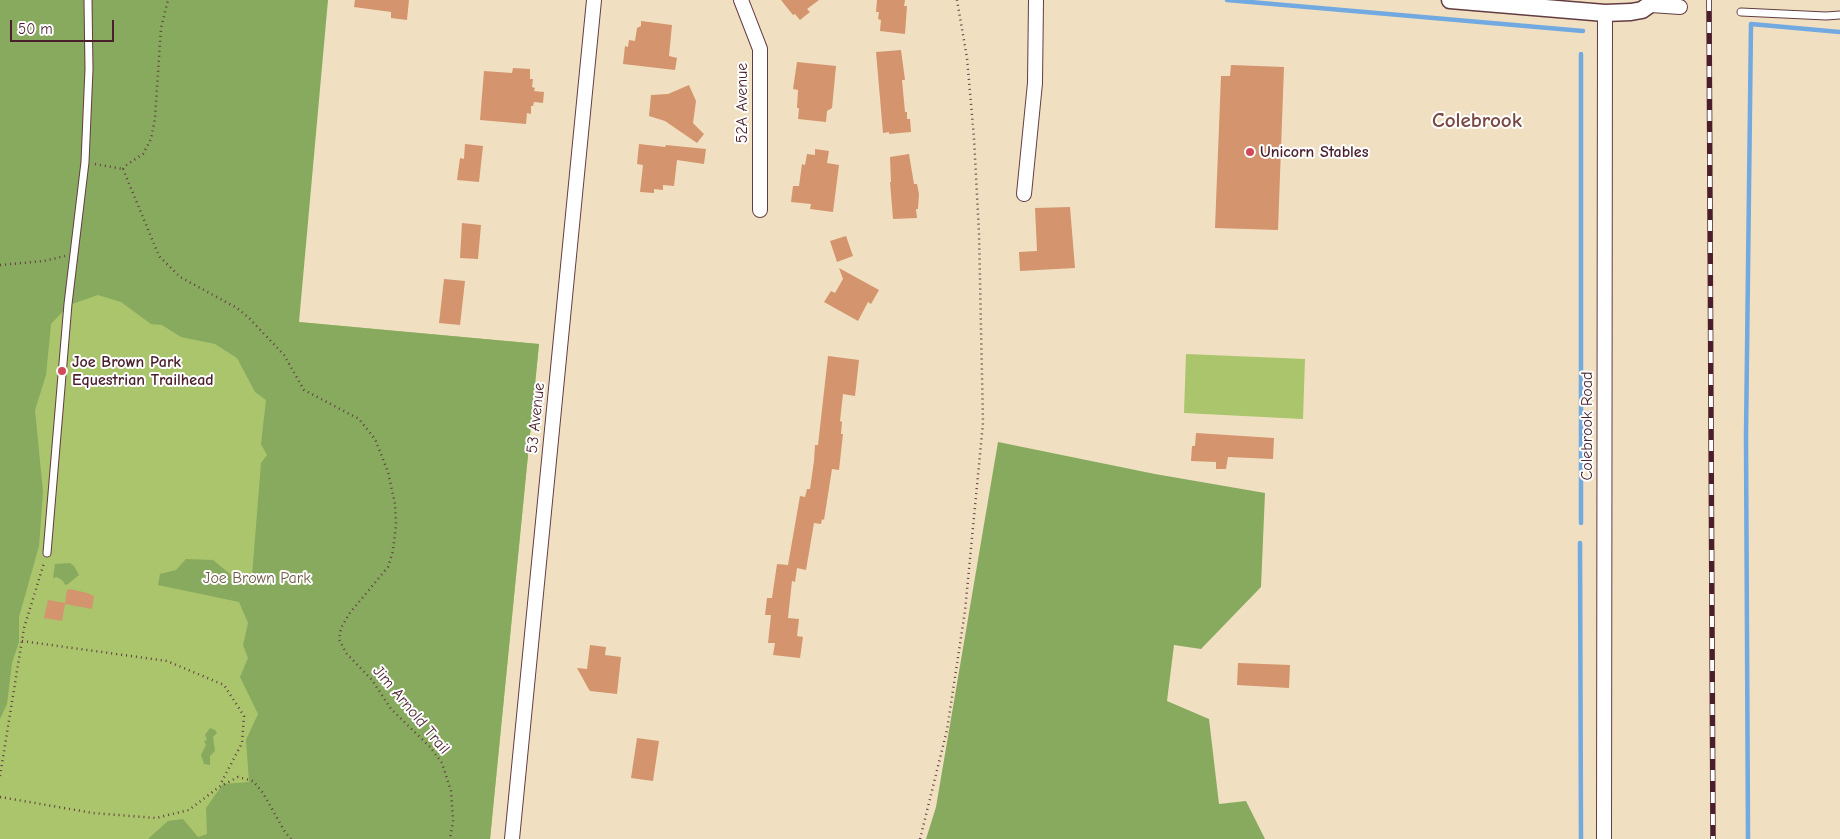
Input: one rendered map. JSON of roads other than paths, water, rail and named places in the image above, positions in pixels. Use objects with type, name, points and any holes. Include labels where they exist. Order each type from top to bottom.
[{"type":"street","name":"53 Avenue","points":[[512,839],[594,0]]},
{"type":"street","name":"52A Avenue","points":[[741,0],[760,49],[760,210]]},
{"type":"street","points":[[1024,194],[1035,83],[1036,0]]},
{"type":"street","points":[[1450,0],[1605,13],[1642,10],[1653,2],[1680,7]]},
{"type":"street","name":"Colebrook Road","points":[[1604,839],[1605,13]]},
{"type":"lane","points":[[47,553],[68,304],[85,162],[89,69],[88,0]]},
{"type":"lane","points":[[1741,12],[1840,15]]},
{"type":"waterway","points":[[1227,0],[1583,31]]},
{"type":"waterway","points":[[1748,839],[1746,436],[1751,24],[1840,32]]},
{"type":"waterway","points":[[1581,54],[1581,523]]},
{"type":"waterway","points":[[1580,543],[1581,839]]},
{"type":"railway","points":[[1709,0],[1713,839]]},
{"type":"place","name":"Unicorn Stables","points":[[1250,152]]},
{"type":"place","name":"Joe Brown Park Equestrian Trailhead","points":[[62,371]]},
{"type":"district","name":"Colebrook","points":[[1477,121]]},
{"type":"park label","name":"Joe Brown Park","points":[[257,578]]}]
